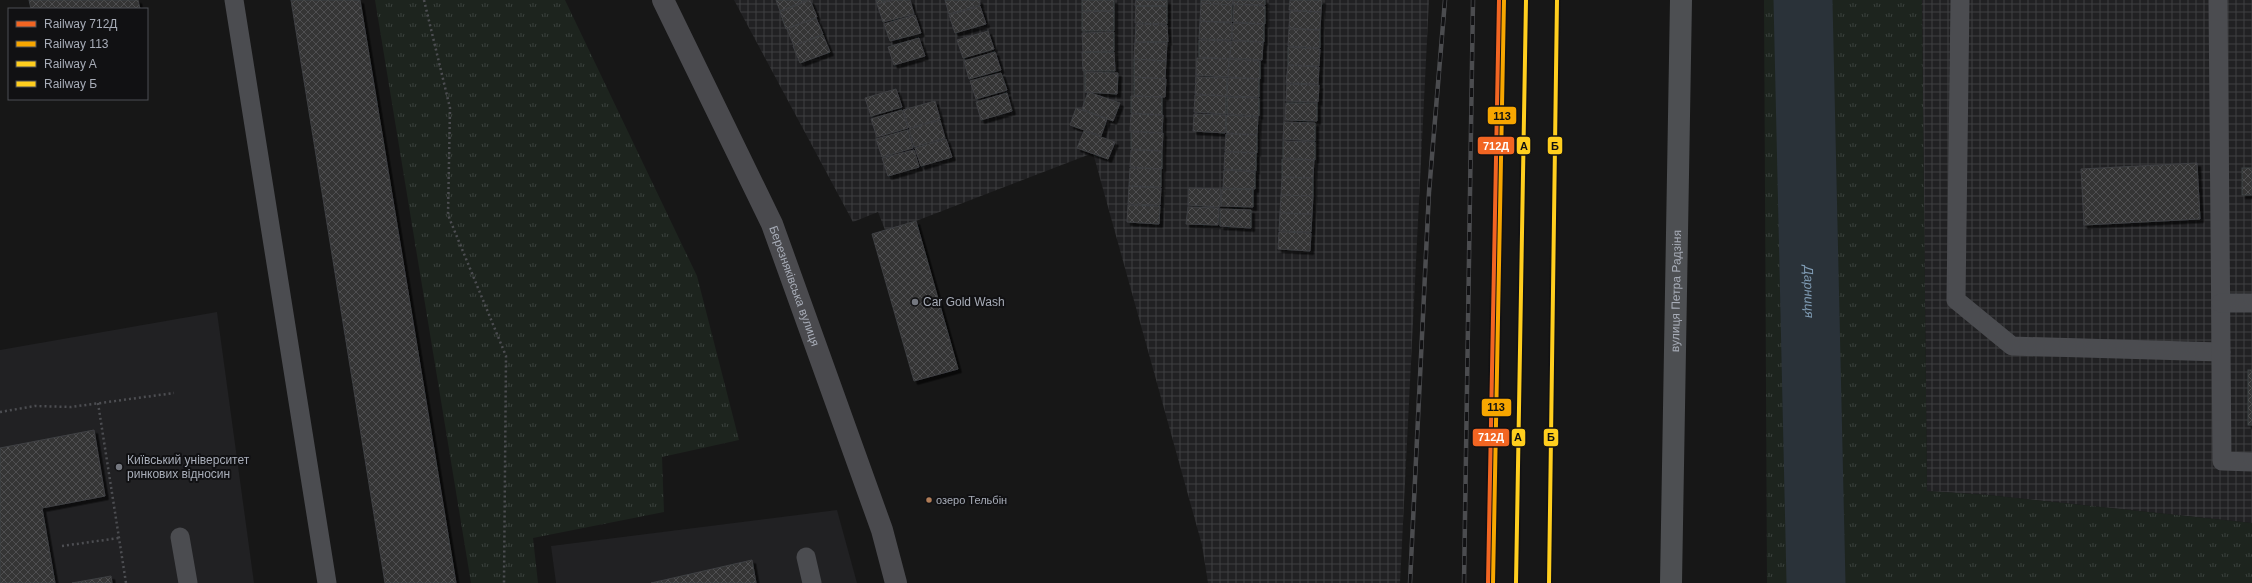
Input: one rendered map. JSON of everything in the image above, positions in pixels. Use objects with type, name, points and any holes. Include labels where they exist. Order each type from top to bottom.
[{"type":"main road","name":"вулиця Петра Радзіня","points":[[1672,583],[1681,0]]},
{"type":"street","name":"Березняківська вулиця","points":[[663,0],[772,224],[882,530],[896,583]]},
{"type":"lane","points":[[234,0],[327,583]]},
{"type":"lane","points":[[1960,0],[1956,300],[2012,346],[2221,352]]},
{"type":"lane","points":[[2218,0],[2222,461],[2252,462]]},
{"type":"lane","points":[[2221,303],[2252,303]]},
{"type":"lane","points":[[180,537],[188,583]]},
{"type":"lane","points":[[806,556],[812,583]]},
{"type":"path","points":[[424,0],[450,108],[448,215],[506,356],[504,583]]},
{"type":"path","points":[[0,412],[35,406],[71,407],[174,393]]},
{"type":"path","points":[[98,403],[126,583]]},
{"type":"path","points":[[62,546],[119,538]]},
{"type":"shaded area","points":[[734,0],[1429,0],[1400,583],[1208,583],[1202,545],[1093,153],[916,221],[885,230],[878,212],[853,222]]},
{"type":"shaded area","points":[[1922,0],[2252,0],[2252,523],[1988,495],[1927,491]]},
{"type":"shaded area","name":"Київський університет ринкових відносин","points":[[217,312],[254,583],[0,583],[0,350]]},
{"type":"shaded area","points":[[837,510],[857,583],[556,583],[551,546]]},
{"type":"green space","points":[[375,0],[565,0],[697,276],[739,440],[662,457],[664,512],[533,538],[538,583],[471,583]]},
{"type":"green space","points":[[1764,0],[1922,0],[1927,491],[1988,495],[2252,523],[2252,583],[1767,583]]},
{"type":"building","points":[[29,0],[138,0],[140,8],[31,8]]},
{"type":"building","points":[[291,0],[360,0],[456,583],[385,583]]},
{"type":"building","points":[[776,0],[808,0],[780,11]]},
{"type":"building","points":[[810,0],[817,17],[786,29],[780,12]]},
{"type":"building","points":[[876,0],[890,0],[877,4]]},
{"type":"building","points":[[894,0],[910,0],[914,14],[883,22],[877,4]]},
{"type":"building","points":[[945,0],[979,0],[980,5],[949,14]]},
{"type":"building","points":[[1082,0],[1114,0],[1114,11],[1082,11]]},
{"type":"building","points":[[1136,0],[1167,0],[1167,6],[1135,6]]},
{"type":"building","points":[[1201,0],[1233,0],[1232,5],[1201,3]]},
{"type":"building","points":[[1234,0],[1265,0],[1265,5],[1233,4]]},
{"type":"building","points":[[1290,0],[1322,0],[1321,12],[1289,10]]},
{"type":"building","points":[[1201,3],[1232,5],[1232,22],[1200,21]]},
{"type":"building","points":[[1234,4],[1265,6],[1265,24],[1233,22]]},
{"type":"building","points":[[980,6],[986,24],[955,33],[949,15]]},
{"type":"building","points":[[1136,6],[1167,6],[1167,24],[1135,23]]},
{"type":"building","points":[[1114,11],[1114,31],[1082,31],[1082,12]]},
{"type":"building","points":[[1290,11],[1321,12],[1320,30],[1289,28]]},
{"type":"building","points":[[915,15],[921,33],[890,41],[884,24]]},
{"type":"building","points":[[816,18],[823,34],[794,46],[787,29]]},
{"type":"building","points":[[1200,21],[1232,23],[1231,40],[1199,39]]},
{"type":"building","points":[[1233,23],[1264,24],[1264,42],[1232,40]]},
{"type":"building","points":[[1136,24],[1167,25],[1168,42],[1135,42]]},
{"type":"building","points":[[1289,29],[1320,30],[1320,48],[1288,46]]},
{"type":"building","points":[[988,31],[994,49],[963,58],[957,40]]},
{"type":"building","points":[[1114,32],[1114,51],[1083,52],[1082,33]]},
{"type":"building","points":[[823,35],[830,52],[800,63],[793,46]]},
{"type":"building","points":[[919,38],[925,56],[894,65],[888,47]]},
{"type":"building","points":[[1199,40],[1231,41],[1230,59],[1199,57]]},
{"type":"building","points":[[1231,41],[1263,42],[1262,60],[1230,58]]},
{"type":"building","points":[[1135,42],[1167,43],[1166,61],[1134,59]]},
{"type":"building","points":[[1288,47],[1320,49],[1319,66],[1288,65]]},
{"type":"building","points":[[995,52],[1001,70],[969,79],[964,61]]},
{"type":"building","points":[[1082,52],[1114,52],[1115,71],[1083,71]]},
{"type":"building","points":[[1197,58],[1229,59],[1228,77],[1196,75]]},
{"type":"building","points":[[1134,59],[1166,61],[1165,79],[1134,77]]},
{"type":"building","points":[[1229,59],[1260,61],[1260,79],[1228,77]]},
{"type":"building","points":[[1288,65],[1319,67],[1318,84],[1286,83]]},
{"type":"building","points":[[1085,72],[1118,73],[1117,94],[1085,92]]},
{"type":"building","points":[[1001,73],[1007,90],[976,99],[970,81]]},
{"type":"building","points":[[1134,77],[1166,79],[1165,97],[1134,96]]},
{"type":"building","points":[[1196,77],[1227,78],[1227,96],[1195,94]]},
{"type":"building","points":[[1228,78],[1259,79],[1259,97],[1227,96]]},
{"type":"building","points":[[1287,84],[1319,85],[1318,102],[1286,101]]},
{"type":"building","points":[[896,89],[902,107],[871,116],[865,98]]},
{"type":"building","points":[[1088,92],[1120,103],[1113,121],[1082,109]]},
{"type":"building","points":[[1007,93],[1012,111],[981,120],[976,102]]},
{"type":"building","points":[[1195,95],[1226,96],[1226,114],[1194,112]]},
{"type":"building","points":[[1131,96],[1162,97],[1162,115],[1131,113]]},
{"type":"building","points":[[1227,97],[1259,98],[1259,116],[1227,114]]},
{"type":"building","points":[[935,101],[940,119],[909,128],[903,110]]},
{"type":"building","points":[[1286,103],[1317,103],[1317,121],[1285,120]]},
{"type":"building","points":[[1076,108],[1107,119],[1101,136],[1070,125]]},
{"type":"building","points":[[902,110],[908,128],[877,137],[871,119]]},
{"type":"building","points":[[1131,114],[1163,115],[1162,133],[1130,131]]},
{"type":"building","points":[[1194,114],[1226,115],[1225,133],[1193,131]]},
{"type":"building","points":[[1226,115],[1258,117],[1257,135],[1226,133]]},
{"type":"building","points":[[940,120],[945,138],[914,147],[909,129]]},
{"type":"building","points":[[1284,122],[1315,123],[1315,141],[1283,139]]},
{"type":"building","points":[[908,130],[913,148],[882,157],[876,139]]},
{"type":"building","points":[[1084,131],[1115,142],[1108,159],[1077,148]]},
{"type":"building","points":[[1131,132],[1163,133],[1162,151],[1131,149]]},
{"type":"building","points":[[1226,134],[1257,135],[1257,153],[1225,151]]},
{"type":"building","points":[[946,139],[952,157],[921,166],[915,148]]},
{"type":"building","points":[[1283,141],[1315,142],[1315,160],[1283,158]]},
{"type":"building","points":[[914,150],[919,167],[888,176],[882,158]]},
{"type":"building","points":[[1131,150],[1162,151],[1162,169],[1130,167]]},
{"type":"building","points":[[1225,152],[1256,153],[1256,171],[1224,169]]},
{"type":"building","points":[[1282,159],[1314,160],[1313,178],[1282,177]]},
{"type":"building","points":[[2197,163],[2200,219],[2084,225],[2081,169]]},
{"type":"building","points":[[1130,168],[1161,169],[1161,187],[1129,186]]},
{"type":"building","points":[[2242,168],[2252,168],[2252,195],[2242,195]]},
{"type":"building","points":[[1224,170],[1255,172],[1255,189],[1223,188]]},
{"type":"building","points":[[1282,177],[1313,178],[1313,196],[1281,195]]},
{"type":"building","points":[[1129,186],[1161,188],[1160,205],[1128,204]]},
{"type":"building","points":[[1189,188],[1221,189],[1220,207],[1188,205]]},
{"type":"building","points":[[1222,189],[1253,189],[1253,207],[1221,206]]},
{"type":"building","points":[[1281,195],[1313,196],[1312,214],[1280,213]]},
{"type":"building","points":[[1128,205],[1160,206],[1159,224],[1127,222]]},
{"type":"building","points":[[1188,207],[1219,208],[1218,225],[1186,224]]},
{"type":"building","points":[[1220,209],[1251,210],[1251,228],[1220,226]]},
{"type":"building","points":[[1280,213],[1312,214],[1311,232],[1279,231]]},
{"type":"building","name":"Car Gold Wash","points":[[916,221],[958,369],[914,381],[872,234]]},
{"type":"building","points":[[1279,232],[1311,233],[1310,251],[1278,249]]},
{"type":"building","points":[[2248,370],[2252,370],[2252,425],[2248,425]]},
{"type":"building","name":"Київський університет ринкових відносин","points":[[94,430],[105,496],[42,508],[55,583],[0,583],[0,448]]},
{"type":"building","points":[[752,560],[756,583],[651,583]]},
{"type":"building","points":[[111,576],[112,583],[72,583]]},
{"type":"waterway","name":"Дарниця","points":[[1803,0],[1816,583]]},
{"type":"railway","points":[[1410,583],[1429,192],[1445,0]]},
{"type":"railway","points":[[1464,583],[1473,0]]},
{"type":"rail line","name":"712Д","points":[[1488,583],[1499,0]]},
{"type":"rail line","name":"113","points":[[1493,583],[1504,0]]},
{"type":"rail line","name":"A","points":[[1516,583],[1526,0]]},
{"type":"rail line","name":"Б","points":[[1549,583],[1557,0]]},
{"type":"place","name":"Car Gold Wash","points":[[915,302]]},
{"type":"place","name":"Київський університет ринкових відносин","points":[[119,467]]},
{"type":"place","name":"озеро Тельбін","points":[[929,500]]}]
